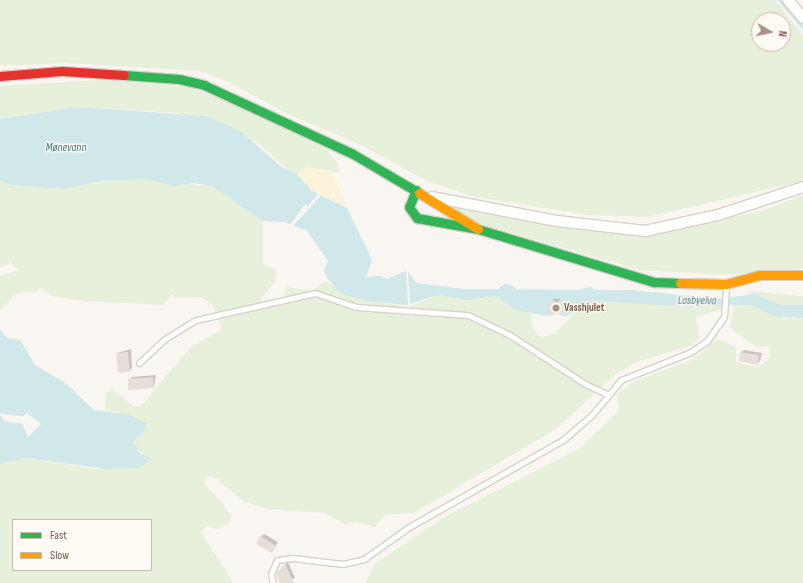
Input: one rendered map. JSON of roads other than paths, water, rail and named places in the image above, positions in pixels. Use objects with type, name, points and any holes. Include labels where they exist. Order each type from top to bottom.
[{"type":"street","points":[[788,0],[803,18]]},
{"type":"street","points":[[0,76],[62,71],[178,79],[204,85],[338,146],[427,196],[478,229]]},
{"type":"street","points":[[427,196],[557,221],[644,231],[726,213],[803,187]]},
{"type":"street","points":[[416,190],[409,207],[417,218],[478,229],[654,282],[726,284],[760,275],[803,274]]},
{"type":"lane","points":[[273,583],[272,567],[281,558],[343,564],[372,555],[409,527],[563,440],[592,415],[607,394],[634,372],[701,346],[720,327],[726,306],[726,284]]},
{"type":"lane","points":[[139,363],[169,336],[196,320],[315,293],[362,308],[468,315],[510,335],[587,385],[607,394]]},
{"type":"water","name":"Mønevann","points":[[76,107],[206,116],[240,131],[283,168],[297,174],[312,191],[347,208],[372,260],[366,277],[379,276],[388,279],[406,271],[408,305],[365,301],[340,293],[327,278],[324,270],[328,261],[307,231],[285,222],[263,221],[213,187],[195,183],[174,186],[145,179],[100,181],[63,189],[11,185],[0,181],[0,119]]},
{"type":"water","points":[[408,271],[416,283],[464,289],[632,290],[721,299],[755,294],[780,305],[803,305],[803,318],[776,317],[752,305],[679,306],[496,296],[468,300],[438,295],[410,304]]},
{"type":"water","points":[[0,329],[7,338],[20,340],[35,365],[67,384],[94,410],[129,415],[146,423],[145,430],[131,444],[137,444],[138,452],[153,460],[138,468],[108,469],[26,458],[0,464],[0,415],[6,422],[22,423],[28,437],[41,424],[27,413],[23,416],[0,414]]},
{"type":"waterway","points":[[779,0],[803,28]]},
{"type":"waterway","name":"Losbyelva","points":[[507,293],[520,302],[548,307]]},
{"type":"waterway","name":"Losbyelva","points":[[565,307],[589,296]]},
{"type":"place","name":"Vasshjulet","points":[[556,308]]}]
